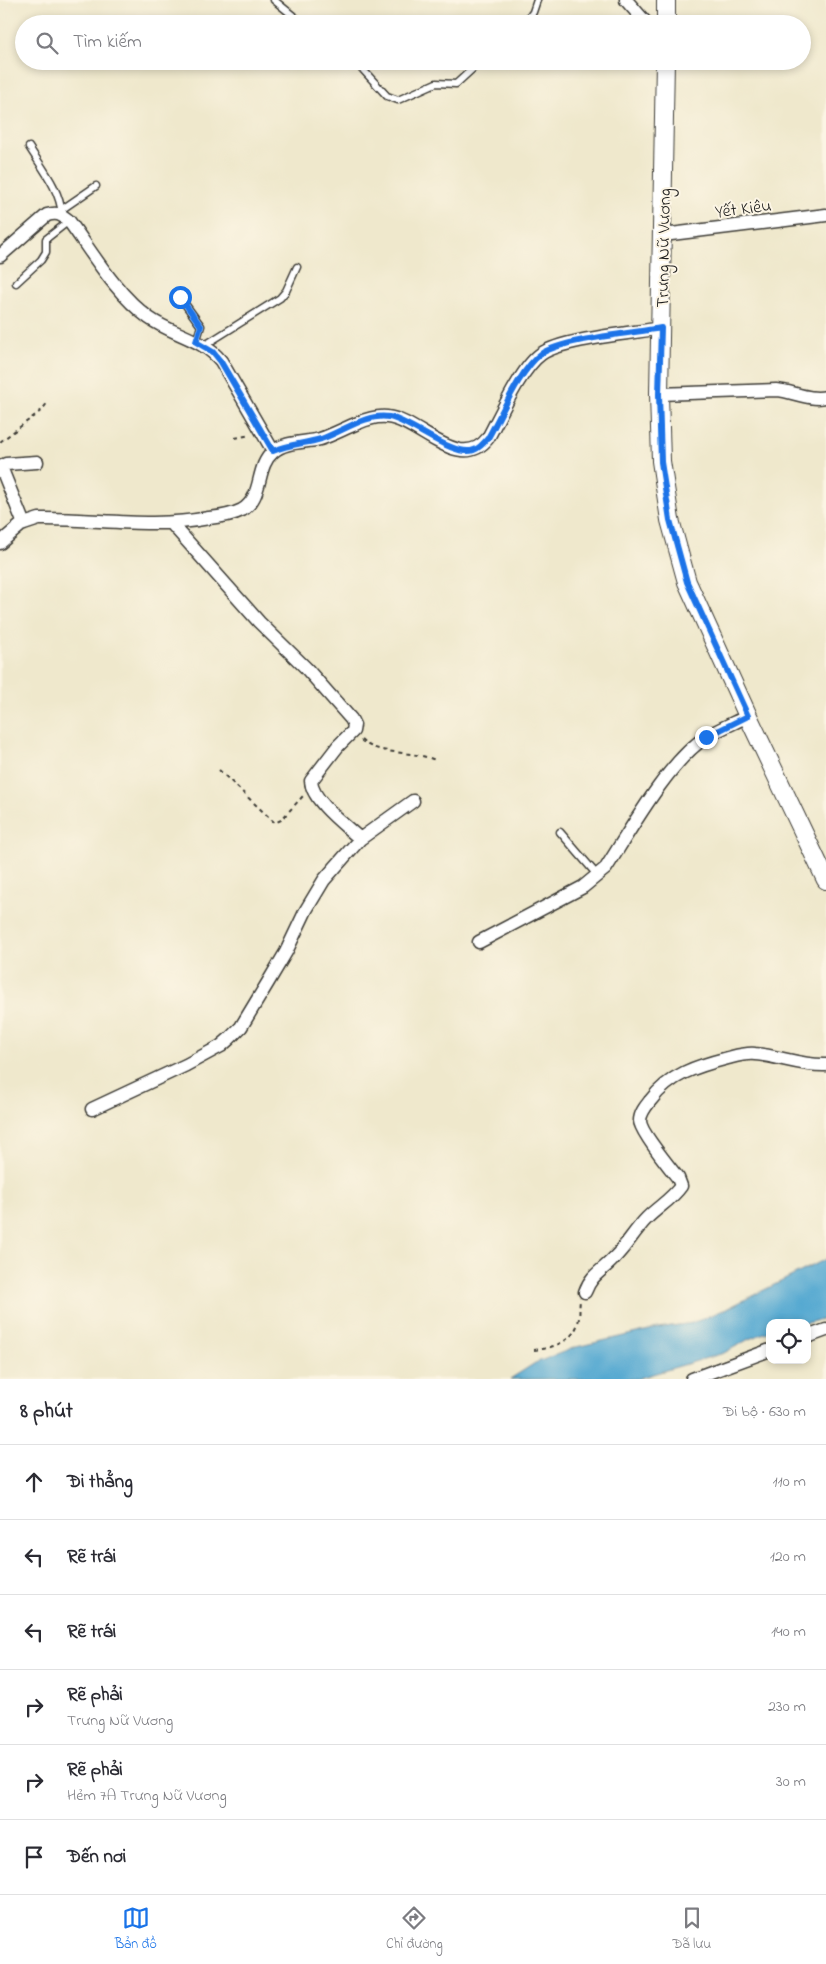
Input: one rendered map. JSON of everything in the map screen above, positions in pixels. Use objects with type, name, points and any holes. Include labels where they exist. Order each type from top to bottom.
[{"type":"main road","points":[[666,0],[666,15]]},
{"type":"main road","name":"Trưng Nữ Vương","points":[[665,70],[664,235],[659,394],[661,462],[670,520],[687,582],[826,880]]},
{"type":"street","points":[[626,0],[639,15]]},
{"type":"street","points":[[0,256],[47,215],[55,212],[64,215],[134,306],[165,328],[200,343],[213,352],[221,362],[273,451]]},
{"type":"street","name":"Yết Kiêu","points":[[664,235],[826,215]]},
{"type":"street","points":[[0,543],[24,524],[39,519],[172,524],[239,512],[249,506],[255,496],[265,462],[273,451],[286,445],[318,440],[375,417],[398,419],[450,447],[462,451],[472,451],[482,445],[488,438],[526,370],[541,354],[556,347],[585,340],[661,328]]},
{"type":"street","points":[[659,394],[776,390],[811,398],[826,397]]},
{"type":"street","points":[[24,524],[1,467],[6,464],[37,462]]},
{"type":"street","points":[[172,524],[259,622],[338,703],[354,725],[353,731],[338,746],[311,780],[312,787],[323,804],[360,839]]},
{"type":"street","points":[[480,942],[583,887],[598,876],[606,868],[654,794],[687,752],[706,737],[748,716]]},
{"type":"street","points":[[92,1109],[186,1065],[229,1039],[241,1026],[272,976],[306,910],[324,880],[360,839],[413,801]]},
{"type":"street","points":[[585,1292],[589,1281],[594,1275],[613,1260],[648,1217],[677,1192],[681,1186],[678,1178],[644,1132],[640,1121],[643,1110],[656,1093],[668,1082],[690,1068],[754,1054],[813,1066],[826,1065]]},
{"type":"street","points":[[811,1335],[826,1330]]},
{"type":"street","points":[[692,1379],[766,1351]]},
{"type":"lane","points":[[274,0],[288,15]]},
{"type":"lane","points":[[531,15],[536,0]]},
{"type":"lane","points":[[363,70],[387,96],[398,100],[436,83],[456,84],[471,70]]},
{"type":"lane","points":[[29,147],[57,192],[64,215]]},
{"type":"lane","points":[[16,283],[41,260],[46,252],[46,239],[64,215],[96,186]]},
{"type":"lane","points":[[200,343],[280,298],[286,291],[297,267]]},
{"type":"lane","points":[[180,297],[201,326],[200,343]]},
{"type":"lane","points":[[560,832],[598,876]]},
{"type":"path","points":[[0,442],[42,410],[48,402]]},
{"type":"path","points":[[235,438],[262,432]]},
{"type":"path","points":[[353,731],[366,744],[375,748],[428,756],[437,761]]},
{"type":"path","points":[[219,770],[260,812],[275,823],[281,820],[312,787]]},
{"type":"path","points":[[534,1350],[548,1349],[556,1346],[574,1333],[579,1318],[578,1308],[585,1292]]},
{"type":"water","points":[[826,1259],[826,1318],[811,1322],[811,1319],[766,1319],[766,1333],[749,1339],[724,1353],[636,1379],[510,1379],[535,1363],[576,1347],[658,1328],[692,1323],[726,1309]]},
{"type":"route","points":[[180,297],[201,326],[196,342],[205,345],[221,362],[273,451],[286,445],[318,440],[356,423],[375,417],[398,419],[450,447],[462,451],[472,451],[482,445],[488,438],[526,370],[541,354],[556,347],[585,340],[661,328],[659,394],[661,462],[670,520],[687,582],[748,716],[706,737]]}]
